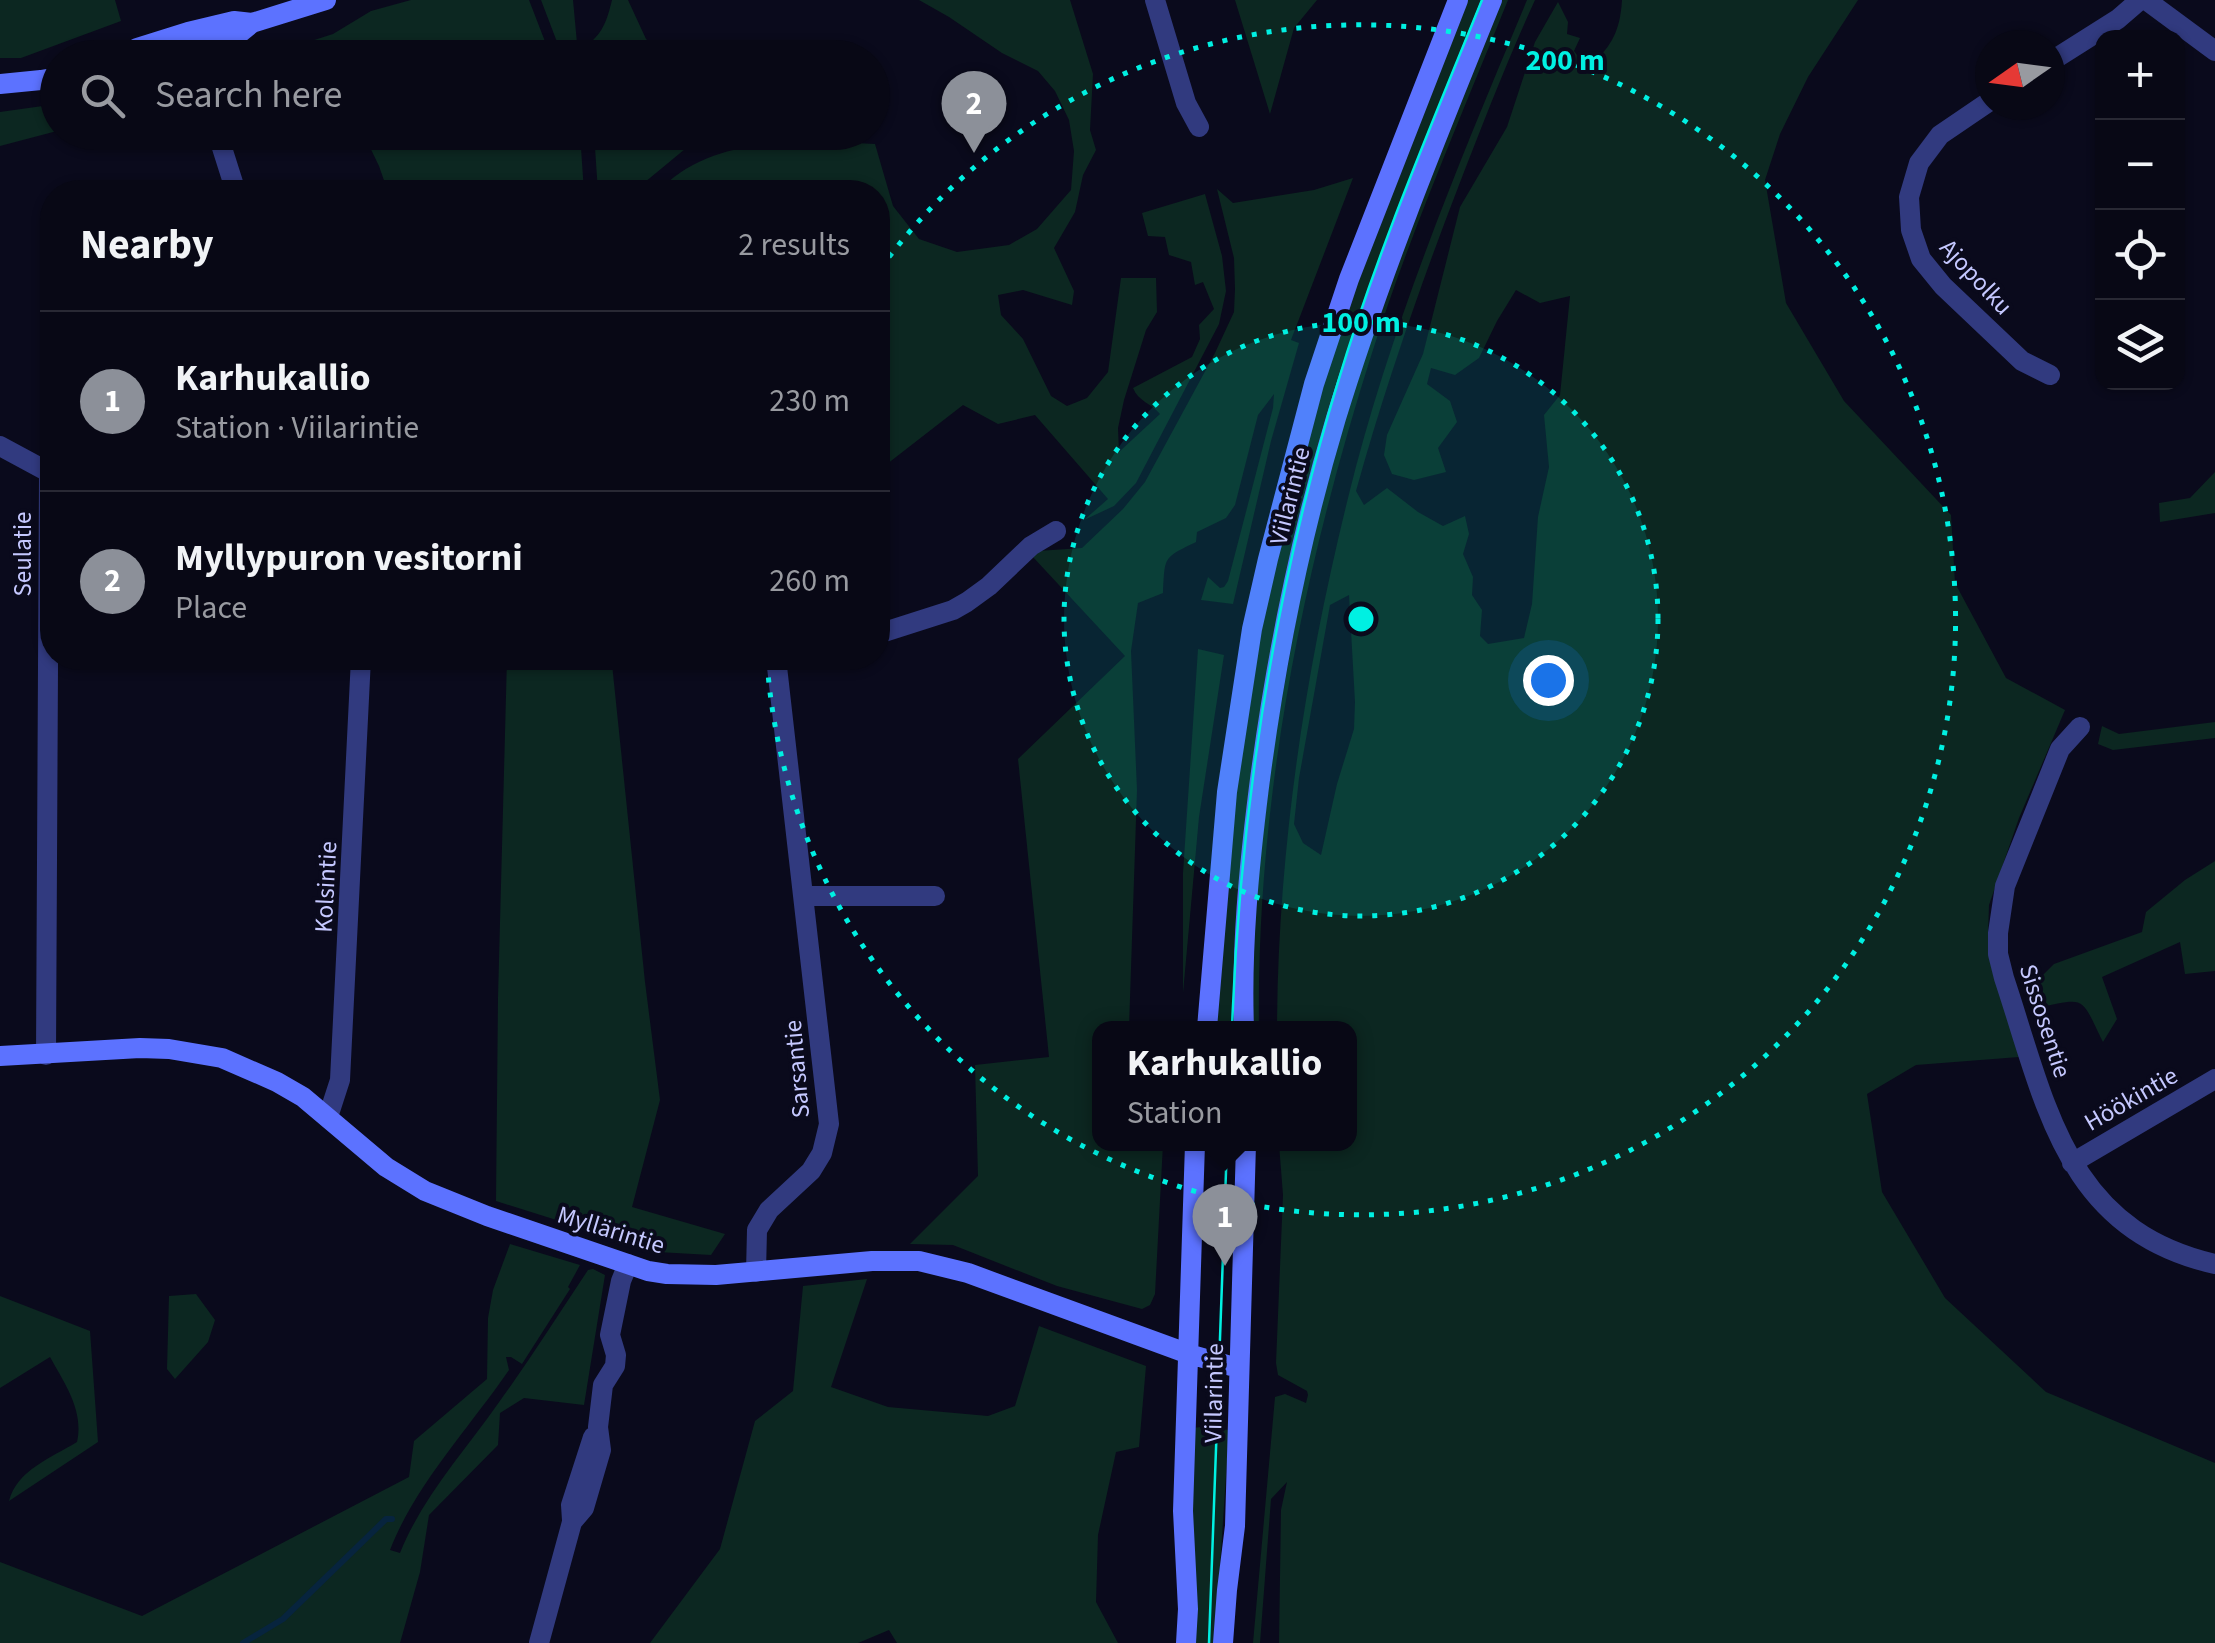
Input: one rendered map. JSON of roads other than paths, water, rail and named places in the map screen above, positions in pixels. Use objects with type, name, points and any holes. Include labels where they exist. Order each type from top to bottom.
[{"type":"main road","points":[[203,40],[234,20],[252,23],[326,0]]},
{"type":"main road","name":"Viilarintie","points":[[1208,1021],[1227,792],[1252,629],[1268,559],[1314,384],[1349,279],[1458,0]]},
{"type":"main road","name":"Viilarintie","points":[[1244,1021],[1252,840],[1290,604],[1312,507],[1346,387],[1392,249],[1492,0]]},
{"type":"main road","points":[[0,84],[40,78]]},
{"type":"main road","name":"Myllärintie","points":[[0,1056],[140,1048],[222,1058],[277,1082],[310,1102],[386,1167],[425,1190],[487,1216],[628,1264],[689,1276],[872,1261],[920,1262],[968,1273],[1189,1354],[1238,1368]]},
{"type":"main road","name":"Viilarintie","points":[[1186,1643],[1184,1511],[1195,1151]]},
{"type":"main road","name":"Viilarintie","points":[[1223,1643],[1235,1526],[1246,1151]]},
{"type":"street","points":[[1155,0],[1186,103],[1199,127]]},
{"type":"street","points":[[2065,52],[2143,0],[2215,51]]},
{"type":"street","name":"Ajopolku","points":[[1975,111],[1940,135],[1919,163],[1909,197],[1912,230],[1921,259],[1943,286],[2022,360],[2050,375]]},
{"type":"street","points":[[223,150],[232,180]]},
{"type":"street","points":[[0,446],[40,467]]},
{"type":"street","points":[[890,630],[967,602],[1031,546],[1056,532]]},
{"type":"street","name":"Seulatie","points":[[46,1055],[49,670]]},
{"type":"street","name":"Kolsintie","points":[[328,1117],[340,1080],[360,670]]},
{"type":"street","name":"Sarsantie","points":[[756,1272],[755,1240],[761,1220],[811,1171],[827,1138],[828,1105],[777,670]]},
{"type":"street","name":"Sissosentie","points":[[2080,727],[2060,749],[2004,886],[1998,933],[2004,978],[2058,1138],[2098,1198],[2143,1236],[2180,1254],[2215,1264]]},
{"type":"street","points":[[804,896],[935,896]]},
{"type":"street","name":"Höökintie","points":[[2072,1162],[2215,1079]]},
{"type":"street","points":[[539,1643],[572,1522],[584,1508],[601,1450],[598,1426],[604,1385],[615,1366],[616,1355],[610,1335],[620,1281],[628,1264]]},
{"type":"waterway","points":[[243,1643],[283,1619],[386,1519],[392,1519]]},
{"type":"tram line","points":[[1232,1021],[1252,783],[1278,621],[1315,461],[1370,285],[1482,0]]},
{"type":"tram line","points":[[1209,1643],[1227,1151]]},
{"type":"place","name":"Myllypuron vesitorni","points":[[974,153]]},
{"type":"place","name":"Karhukallio","points":[[1225,1266]]}]
